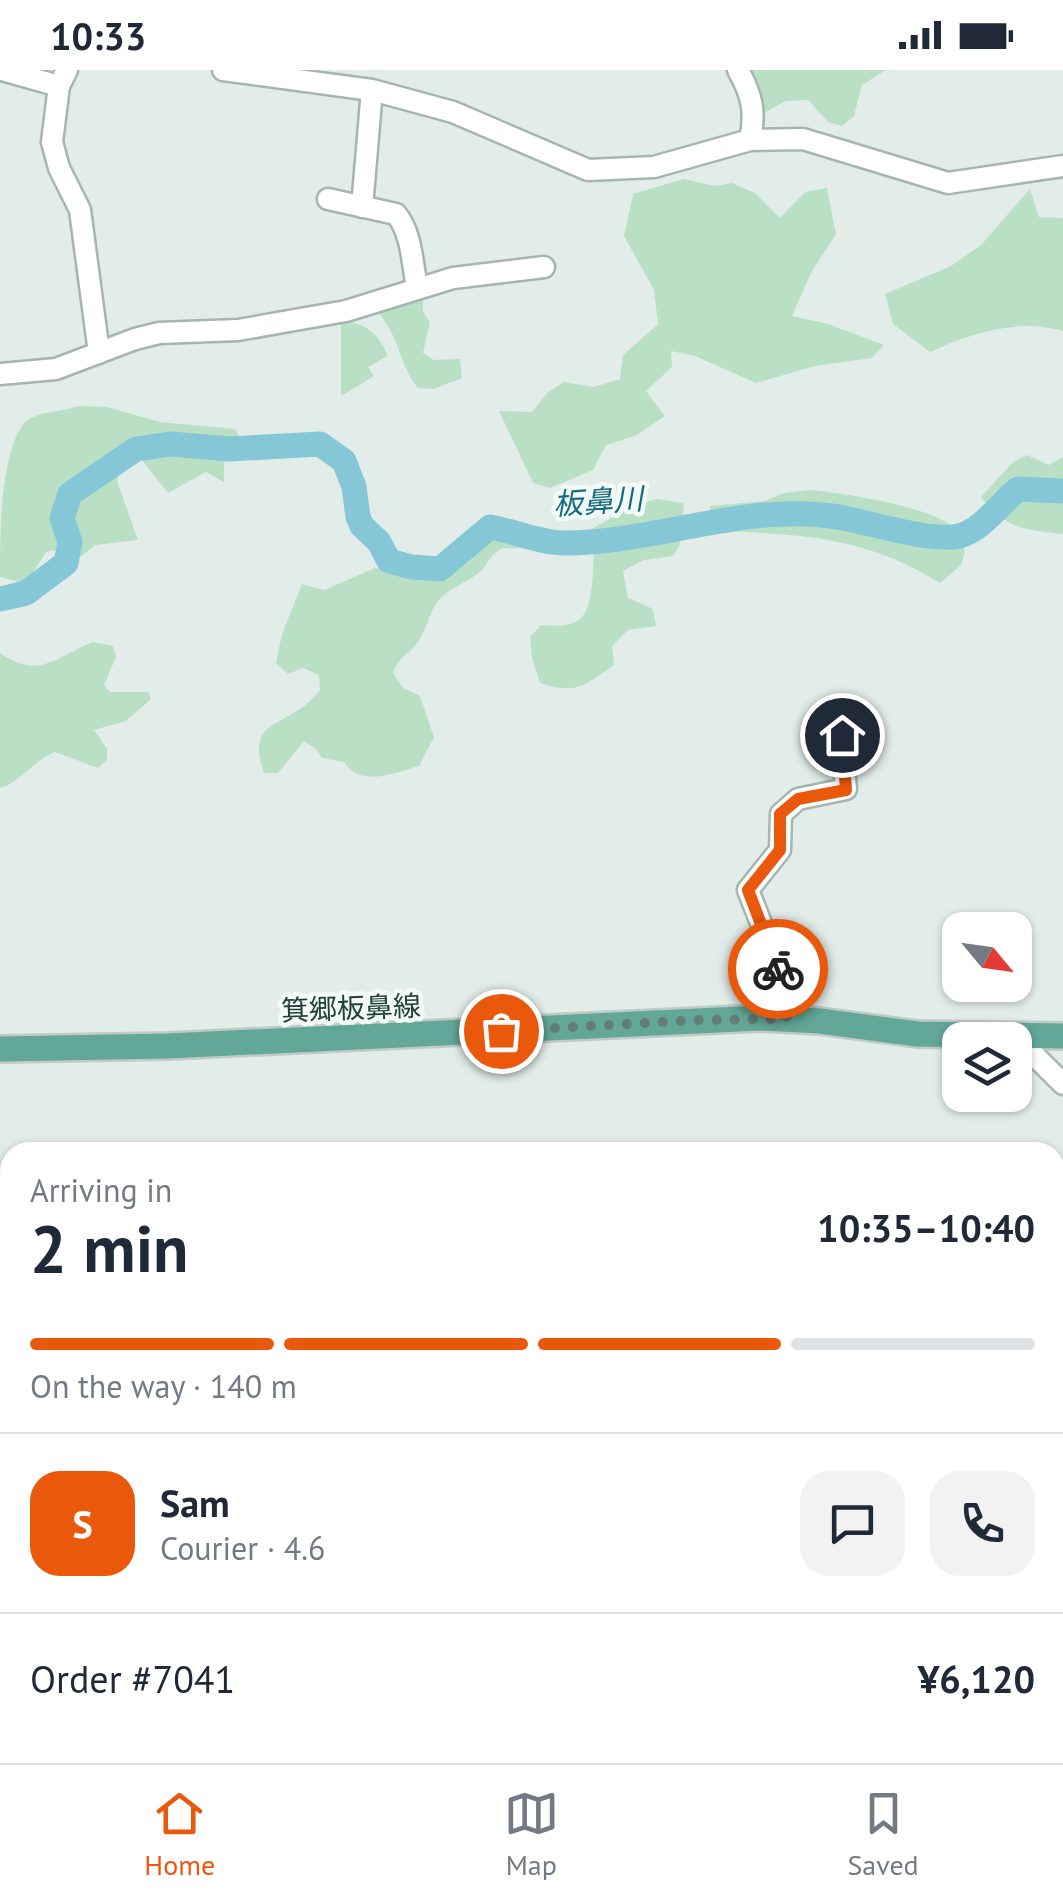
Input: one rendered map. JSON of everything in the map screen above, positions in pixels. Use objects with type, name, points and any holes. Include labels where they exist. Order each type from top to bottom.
[{"type":"main road","name":"箕郷板鼻線","points":[[0,1048],[168,1046],[699,1020],[786,1019],[942,1035]]},
{"type":"main road","name":"箕郷板鼻線","points":[[1032,1036],[1063,1036]]},
{"type":"street","points":[[2,70],[63,78],[52,142],[59,168],[80,210],[99,353]]},
{"type":"street","points":[[223,70],[372,90],[453,112],[588,170],[654,167],[750,140],[803,139],[948,183],[1063,166]]},
{"type":"street","points":[[738,70],[752,97],[750,140]]},
{"type":"street","points":[[362,207],[372,90]]},
{"type":"street","points":[[328,199],[396,214],[403,222],[416,288]]},
{"type":"street","points":[[0,374],[56,369],[159,334],[238,330],[346,311],[452,278],[544,267]]},
{"type":"street","points":[[786,1019],[792,1002],[748,890],[780,850],[780,814],[798,799],[846,790],[842,735]]},
{"type":"street","points":[[1032,1052],[1063,1084]]},
{"type":"green space","points":[[747,70],[886,70],[862,85],[854,116],[842,126],[828,122],[808,100],[786,101],[758,116]]},
{"type":"green space","points":[[683,179],[715,186],[732,183],[755,193],[780,218],[805,192],[827,188],[836,234],[812,271],[792,316],[828,324],[884,345],[872,358],[815,366],[756,383],[695,356],[671,351],[672,367],[646,391],[665,416],[635,436],[606,445],[593,470],[550,488],[533,483],[499,411],[532,412],[548,392],[564,382],[594,387],[620,379],[623,355],[658,324],[654,290],[624,236],[633,194]]},
{"type":"green space","points":[[1030,189],[1039,217],[1063,218],[1063,331],[1012,327],[962,339],[930,352],[893,324],[885,294],[951,266],[981,245]]},
{"type":"green space","points":[[423,295],[423,312],[430,322],[423,353],[434,360],[460,359],[462,378],[434,389],[418,388],[380,315],[387,305]]},
{"type":"green space","points":[[347,322],[373,333],[388,356],[368,367],[374,376],[341,396],[341,324]]},
{"type":"green space","points":[[78,406],[107,407],[160,422],[235,429],[241,440],[224,444],[224,482],[206,472],[168,493],[130,445],[117,454],[118,484],[138,540],[95,545],[79,558],[60,549],[46,552],[26,584],[0,577],[3,494],[17,434],[31,418]]},
{"type":"green space","points":[[1027,455],[1049,465],[1063,457],[1063,534],[1008,522],[981,497],[1013,462]]},
{"type":"green space","points":[[811,490],[888,502],[946,522],[956,530],[965,552],[961,565],[940,583],[856,546],[800,536],[709,530],[710,506],[764,501],[784,493]]},
{"type":"green space","points":[[656,499],[684,503],[680,545],[673,556],[644,560],[623,571],[628,598],[653,609],[656,626],[628,630],[612,646],[614,665],[587,683],[563,688],[540,683],[530,637],[541,625],[564,625],[579,620],[588,607],[593,577],[591,529]]},
{"type":"green space","points":[[508,532],[572,539],[571,550],[504,548],[481,571],[438,601],[420,638],[393,673],[403,688],[420,696],[434,737],[419,766],[368,777],[351,770],[344,762],[322,758],[304,741],[278,773],[264,773],[261,737],[320,690],[319,675],[303,668],[288,674],[276,663],[282,634],[302,584],[324,590],[375,568],[438,580],[488,537]]},
{"type":"green space","points":[[93,642],[113,646],[116,657],[104,685],[110,692],[148,692],[151,699],[126,721],[94,730],[107,749],[107,760],[98,768],[55,752],[0,788],[0,653],[26,665],[37,665]]},
{"type":"waterway","name":"板鼻川","points":[[0,599],[26,593],[66,563],[70,542],[62,518],[70,494],[136,449],[171,444],[229,449],[320,444],[344,461],[362,526],[379,542],[389,561],[440,569],[490,527],[565,543],[632,537],[731,519],[797,514],[831,516],[946,537],[975,529],[1018,489],[1063,491]]},
{"type":"way so far","points":[[501,1031],[786,1019],[792,1002],[778,969]]},
{"type":"route","points":[[778,969],[748,890],[780,850],[780,814],[798,799],[846,790],[842,735]]}]
